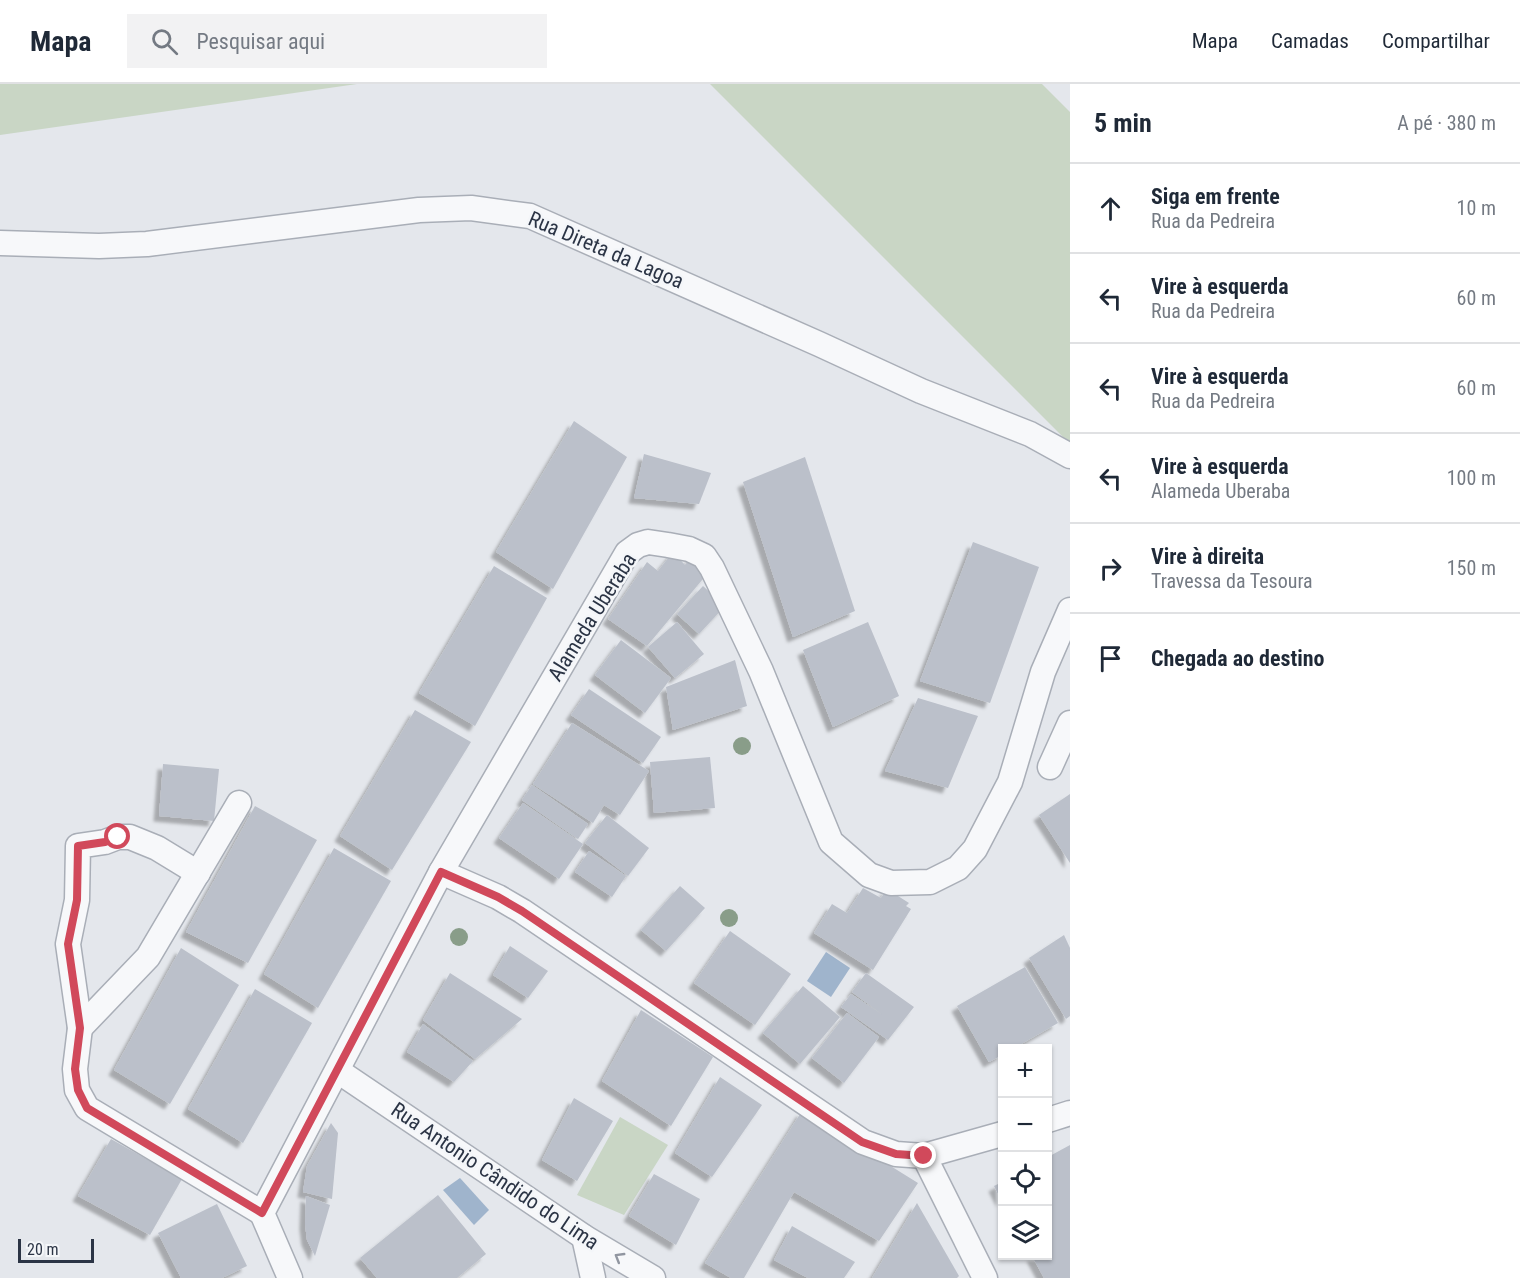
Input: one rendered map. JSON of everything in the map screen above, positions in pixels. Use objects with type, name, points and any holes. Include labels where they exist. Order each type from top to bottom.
[{"type":"street","name":"Rua Direta da Lagoa","points":[[0,243],[99,246],[147,244],[419,210],[471,208],[530,216],[921,391],[1030,434],[1070,456]]},
{"type":"street","name":"Alameda Uberaba","points":[[262,1213],[441,872],[627,553],[638,545],[648,542],[689,549],[704,556],[712,568],[761,671],[831,842],[869,875],[891,883],[930,882],[958,868],[975,849],[1010,782],[1043,672],[1070,610]]},
{"type":"street","points":[[1050,767],[1070,723]]},
{"type":"street","points":[[80,1028],[148,957],[239,803]]},
{"type":"street","points":[[198,873],[157,848],[130,837],[118,837],[105,842],[78,846],[77,900],[68,944],[80,1028],[75,1069],[78,1090],[87,1108],[262,1213],[290,1278]]},
{"type":"street","points":[[441,872],[498,897],[522,911],[862,1142],[896,1154],[924,1156],[998,1135]]},
{"type":"street","name":"Rua Antonio Cândido do Lima","points":[[338,1071],[584,1237],[654,1278]]},
{"type":"street","points":[[1052,1118],[1070,1113]]},
{"type":"street","points":[[924,1156],[985,1278]]},
{"type":"street","points":[[584,1237],[593,1278]]},
{"type":"green space","points":[[0,84],[357,84],[0,135]]},
{"type":"green space","points":[[710,84],[1042,84],[1070,112],[1070,444]]},
{"type":"green space","points":[[620,1117],[668,1145],[624,1215],[577,1195]]},
{"type":"water","points":[[826,952],[850,968],[831,997],[807,981]]},
{"type":"water","points":[[460,1178],[489,1210],[474,1225],[443,1190]]},
{"type":"building","points":[[574,421],[627,457],[553,589],[496,552]]},
{"type":"building","points":[[644,454],[711,473],[699,504],[634,498]]},
{"type":"building","points":[[805,457],[855,611],[793,637],[743,482]]},
{"type":"building","points":[[973,542],[1039,567],[990,703],[920,681]]},
{"type":"building","points":[[673,552],[685,565],[691,557],[707,574],[647,646],[608,619],[647,562],[658,571]]},
{"type":"building","points":[[494,566],[547,598],[475,726],[419,693]]},
{"type":"building","points":[[703,586],[725,606],[699,634],[677,614]]},
{"type":"building","points":[[677,622],[704,654],[675,678],[648,647]]},
{"type":"building","points":[[868,622],[899,696],[833,727],[803,650]]},
{"type":"building","points":[[621,640],[671,678],[645,713],[595,675]]},
{"type":"building","points":[[735,660],[747,706],[673,730],[666,687]]},
{"type":"building","points":[[589,689],[661,737],[643,763],[571,715]]},
{"type":"building","points":[[918,698],[978,716],[948,788],[885,771]]},
{"type":"building","points":[[415,710],[471,742],[392,870],[340,836]]},
{"type":"building","points":[[572,723],[649,771],[620,815],[604,805],[593,823],[533,784]]},
{"type":"building","points":[[710,757],[715,808],[654,813],[650,762]]},
{"type":"building","points":[[163,764],[219,769],[214,821],[159,816]]},
{"type":"building","points":[[532,785],[588,824],[578,839],[522,800]]},
{"type":"building","points":[[1070,794],[1070,863],[1039,815]]},
{"type":"building","points":[[523,803],[583,844],[559,879],[499,838]]},
{"type":"building","points":[[255,806],[317,840],[248,963],[186,932]]},
{"type":"building","points":[[607,815],[649,848],[628,876],[585,843]]},
{"type":"building","points":[[334,848],[391,881],[318,1008],[264,974]]},
{"type":"building","points":[[589,851],[626,876],[612,897],[575,872]]},
{"type":"building","points":[[680,886],[705,908],[666,951],[641,930]]},
{"type":"building","points":[[863,888],[881,898],[887,889],[909,903],[906,906],[911,909],[873,970],[814,933],[832,904],[847,913]]},
{"type":"building","points":[[730,931],[791,974],[755,1025],[694,983]]},
{"type":"building","points":[[1064,935],[1070,948],[1070,1016],[1066,1019],[1029,958]]},
{"type":"building","points":[[510,946],[548,971],[528,998],[493,975]]},
{"type":"building","points":[[181,948],[239,985],[170,1104],[114,1070]]},
{"type":"building","points":[[1025,967],[1058,1023],[1021,1044],[998,1044],[998,1057],[989,1062],[957,1006]]},
{"type":"building","points":[[450,973],[522,1019],[475,1059],[423,1020]]},
{"type":"building","points":[[866,973],[914,1007],[888,1040],[841,1007],[851,994],[883,1015],[852,992]]},
{"type":"building","points":[[803,986],[840,1017],[800,1064],[763,1033]]},
{"type":"building","points":[[255,989],[312,1023],[243,1143],[188,1109]]},
{"type":"building","points":[[641,1010],[713,1057],[671,1126],[602,1081]]},
{"type":"building","points":[[847,1013],[879,1037],[844,1083],[812,1058]]},
{"type":"building","points":[[423,1024],[473,1061],[454,1082],[407,1052]]},
{"type":"building","points":[[720,1077],[762,1105],[712,1177],[675,1153]]},
{"type":"building","points":[[574,1098],[613,1121],[577,1181],[542,1160]]},
{"type":"building","points":[[802,1111],[918,1183],[879,1241],[794,1192],[744,1278],[731,1278],[705,1263]]},
{"type":"building","points":[[331,1123],[338,1133],[332,1199],[303,1192],[307,1166]]},
{"type":"building","points":[[111,1139],[182,1179],[150,1235],[78,1196]]},
{"type":"building","points":[[1070,1145],[1070,1278],[1044,1278],[1034,1260],[1052,1260],[1052,1155]]},
{"type":"building","points":[[654,1174],[700,1199],[676,1245],[629,1216]]},
{"type":"building","points":[[438,1195],[486,1254],[457,1278],[377,1278],[360,1258]]},
{"type":"building","points":[[306,1196],[330,1205],[315,1256],[307,1240]]},
{"type":"building","points":[[917,1203],[959,1276],[957,1278],[872,1278]]},
{"type":"building","points":[[217,1204],[247,1266],[222,1278],[181,1278],[158,1233]]},
{"type":"building","points":[[792,1226],[855,1262],[844,1278],[808,1278],[774,1260]]},
{"type":"route","points":[[118,837],[105,842],[78,846],[77,900],[68,944],[80,1028],[75,1069],[78,1090],[87,1108],[262,1213],[441,872],[471,884],[522,911],[862,1142],[896,1154],[924,1156]]}]
